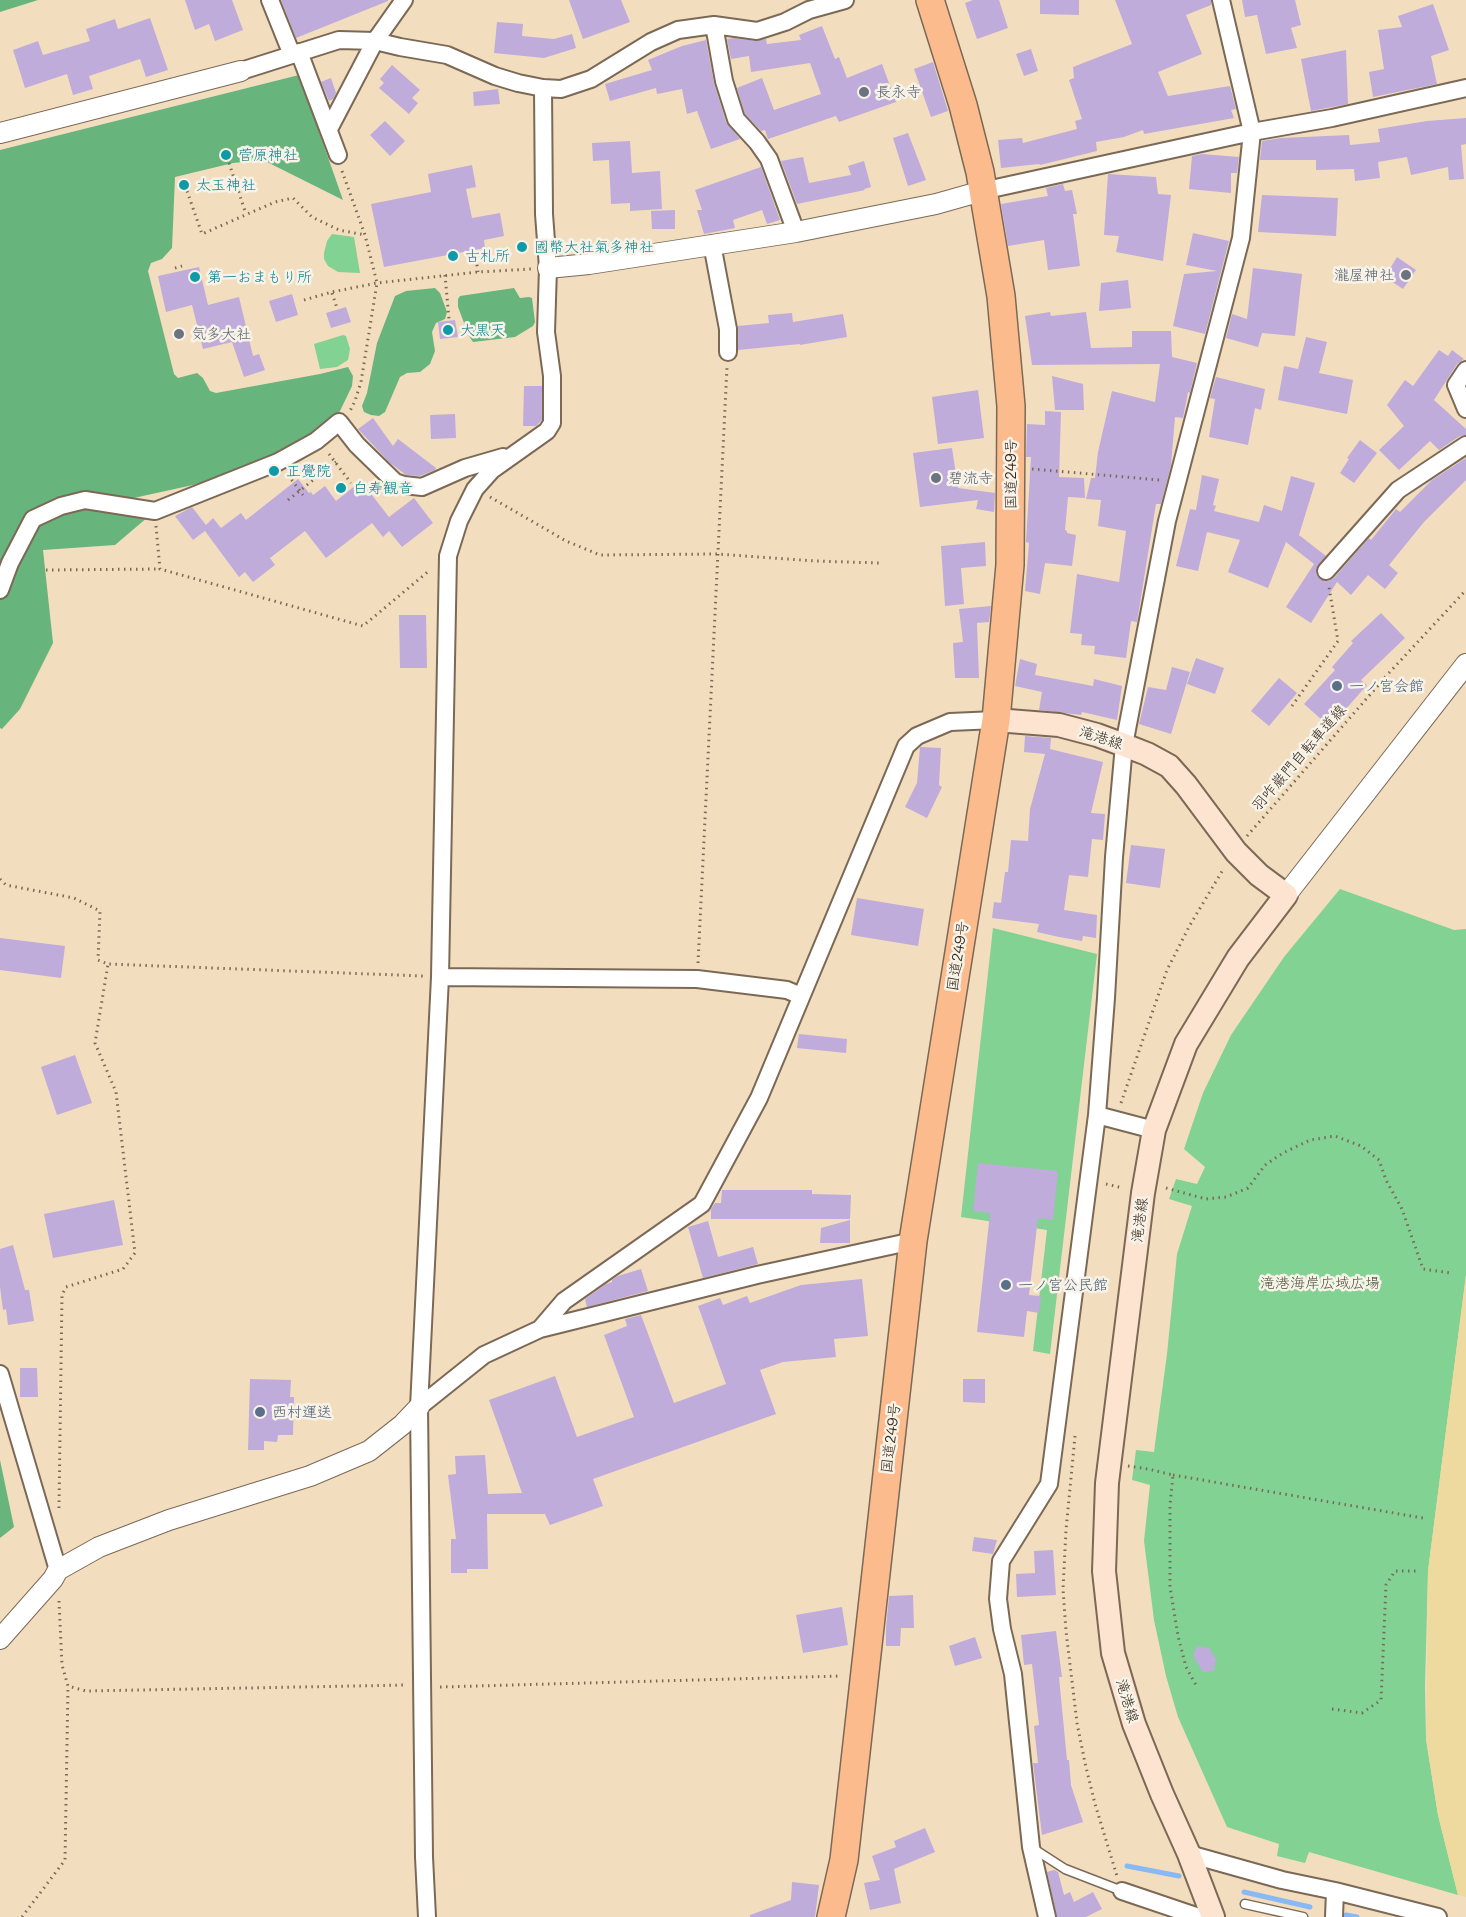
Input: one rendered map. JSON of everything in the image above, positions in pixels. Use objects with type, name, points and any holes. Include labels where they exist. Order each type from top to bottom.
[{"type":"highway","name":"国道249号","points":[[831,1917],[844,1860],[913,1241],[996,720],[1010,565],[1011,406],[1001,296],[982,191],[963,105],[930,0]]},
{"type":"main road","name":"滝港線","points":[[996,720],[1059,725],[1097,735],[1147,754],[1169,766],[1236,852],[1259,875],[1286,895],[1238,958],[1186,1044],[1154,1130],[1143,1193],[1109,1472],[1104,1571],[1113,1653],[1131,1714],[1214,1917]]},
{"type":"street","points":[[270,0],[329,129],[338,155]]},
{"type":"street","points":[[329,129],[375,41],[405,0]]},
{"type":"street","points":[[0,133],[241,71],[339,40],[375,41],[447,55],[495,76],[543,88],[561,89],[591,79],[651,42],[678,30],[714,25],[757,31],[785,22],[809,5],[845,0]]},
{"type":"street","points":[[1047,1917],[1031,1847],[1013,1674],[999,1609],[1000,1561],[1049,1484],[1097,1115],[1114,857],[1124,745],[1176,482],[1241,238],[1252,132],[1221,0]]},
{"type":"street","points":[[714,25],[724,81],[736,119],[769,159],[796,232]]},
{"type":"street","points":[[427,1917],[419,1407],[440,977],[448,556],[459,520],[475,489],[492,470],[547,431],[552,423],[552,376],[546,332],[548,268],[544,214],[543,88]]},
{"type":"street","points":[[548,268],[589,264],[796,232],[936,204],[982,191],[1466,88]]},
{"type":"street","points":[[712,244],[728,329],[728,352]]},
{"type":"street","points":[[1466,370],[1456,385],[1466,410]]},
{"type":"street","points":[[0,590],[10,563],[33,519],[61,506],[86,500],[155,511],[276,464],[316,441],[339,422],[357,445],[395,482],[404,485],[422,487],[465,468],[513,455]]},
{"type":"street","points":[[1326,571],[1398,490],[1466,445]]},
{"type":"street","points":[[1286,895],[1466,664]]},
{"type":"street","points":[[540,1329],[564,1301],[702,1204],[759,1098],[906,746],[917,736],[950,722],[996,720]]},
{"type":"street","points":[[440,977],[697,979],[787,990],[801,996]]},
{"type":"street","points":[[1097,1115],[1154,1130]]},
{"type":"street","points":[[0,1640],[53,1579],[58,1570],[99,1547],[169,1520],[310,1476],[369,1451],[484,1355],[540,1329],[757,1275],[913,1241]]},
{"type":"street","points":[[0,1374],[58,1570]]},
{"type":"street","points":[[1189,1854],[1282,1880],[1438,1917]]},
{"type":"street","points":[[1334,1917],[1335,1891]]},
{"type":"street","points":[[1122,1892],[1199,1917]]},
{"type":"lane","points":[[1031,1847],[1065,1869],[1122,1892]]},
{"type":"lane","points":[[1245,1904],[1303,1917]]},
{"type":"path","points":[[338,155],[365,235],[377,284],[361,382],[349,412],[339,422]]},
{"type":"path","points":[[229,163],[246,214]]},
{"type":"path","points":[[187,191],[202,234],[275,202],[293,198],[312,217],[339,230],[365,235]]},
{"type":"path","points":[[476,253],[477,272]]},
{"type":"path","points":[[175,268],[182,266]]},
{"type":"path","points":[[303,300],[377,284],[445,275],[548,268]]},
{"type":"path","points":[[445,275],[449,319]]},
{"type":"path","points":[[332,292],[336,308]]},
{"type":"path","points":[[697,979],[728,352]]},
{"type":"path","points":[[329,454],[351,483]]},
{"type":"path","points":[[288,501],[336,462]]},
{"type":"path","points":[[1011,467],[1176,482]]},
{"type":"path","points":[[288,475],[303,495]]},
{"type":"path","points":[[475,489],[566,541],[600,555],[717,554],[879,563]]},
{"type":"path","points":[[155,511],[160,569]]},
{"type":"path","points":[[46,570],[160,569],[363,626],[448,556]]},
{"type":"path","points":[[1292,706],[1338,641],[1326,571]]},
{"type":"path","name":"羽咋巌門自転車道線","points":[[1248,835],[1388,674],[1466,590]]},
{"type":"path","points":[[1122,1098],[1167,970],[1190,925],[1224,868]]},
{"type":"path","points":[[0,879],[6,885],[74,898],[100,910],[98,960],[108,964],[440,977]]},
{"type":"path","points":[[59,1510],[62,1295],[66,1287],[123,1269],[135,1253],[116,1092],[95,1043],[108,964]]},
{"type":"path","points":[[1166,1188],[1206,1199],[1226,1197],[1248,1188],[1265,1165],[1283,1153],[1310,1140],[1335,1136],[1360,1146],[1379,1160],[1386,1180],[1402,1209],[1423,1269],[1451,1273]]},
{"type":"path","points":[[1105,1183],[1128,1190]]},
{"type":"path","points":[[1128,1466],[1423,1518]]},
{"type":"path","points":[[1173,1475],[1170,1505],[1170,1587],[1186,1667],[1197,1687]]},
{"type":"path","points":[[22,1917],[65,1860],[68,1686],[62,1665],[58,1570]]},
{"type":"path","points":[[1332,1709],[1362,1713],[1381,1700],[1386,1585],[1395,1571],[1417,1571]]},
{"type":"path","points":[[68,1686],[87,1691],[422,1685],[445,1687],[864,1675]]},
{"type":"green space","points":[[0,0],[38,0],[0,12]]},
{"type":"green space","points":[[299,75],[343,200],[263,160],[233,163],[175,177],[172,248],[162,259],[151,263],[148,271],[174,374],[178,378],[197,373],[203,378],[210,391],[216,393],[348,367],[353,376],[352,386],[340,411],[328,423],[287,449],[193,485],[129,499],[155,511],[115,545],[43,550],[53,643],[20,709],[2,729],[0,728],[0,150]]},
{"type":"green space","points":[[332,234],[354,237],[360,273],[338,272],[328,266],[324,253],[327,241]]},
{"type":"green space","points":[[435,288],[440,293],[447,312],[445,319],[436,323],[432,332],[435,351],[430,364],[420,372],[407,373],[400,377],[385,412],[379,416],[364,412],[362,406],[367,393],[377,343],[395,296],[406,291]]},
{"type":"green space","points":[[514,288],[520,298],[532,298],[535,322],[533,326],[515,337],[473,342],[458,307],[460,296]]},
{"type":"green space","points":[[346,336],[350,349],[348,360],[337,367],[320,369],[314,344]]},
{"type":"green space","name":"滝港海岸広域広場","points":[[1340,889],[1454,930],[1466,929],[1466,1275],[1428,1571],[1425,1687],[1426,1739],[1438,1815],[1458,1895],[1309,1852],[1305,1863],[1277,1856],[1279,1844],[1227,1827],[1178,1717],[1166,1676],[1154,1620],[1144,1541],[1150,1485],[1132,1480],[1136,1450],[1154,1452],[1177,1254],[1192,1206],[1169,1199],[1176,1179],[1197,1184],[1205,1167],[1184,1149],[1203,1093],[1231,1035],[1284,957]]},
{"type":"green space","points":[[993,928],[1097,954],[1050,1354],[1033,1351],[1047,1230],[961,1217]]},
{"type":"green space","points":[[0,1460],[14,1527],[0,1538]]},
{"type":"sand","points":[[1466,1275],[1466,1897],[1458,1895],[1438,1815],[1426,1739],[1428,1571]]},
{"type":"building","points":[[185,0],[232,0],[243,30],[215,41],[209,24],[195,30]]},
{"type":"building","points":[[281,0],[388,0],[388,1],[296,38]]},
{"type":"building","points":[[569,0],[621,0],[630,22],[583,39]]},
{"type":"building","points":[[973,0],[999,0],[1008,28],[977,39],[965,3]]},
{"type":"building","points":[[1040,0],[1079,0],[1079,15],[1040,14]]},
{"type":"building","points":[[1115,0],[1211,0],[1211,5],[1186,15],[1202,54],[1158,72],[1168,96],[1230,86],[1236,109],[1231,110],[1234,118],[1144,134],[1143,130],[1124,137],[1096,142],[1097,151],[1040,165],[1001,168],[998,140],[1022,138],[1023,143],[1077,129],[1075,121],[1082,119],[1069,80],[1074,78],[1073,67],[1132,44]]},
{"type":"building","points":[[1242,0],[1295,0],[1301,25],[1291,28],[1297,48],[1266,54],[1257,15],[1245,17]]},
{"type":"building","points":[[1433,4],[1449,50],[1431,56],[1437,84],[1373,97],[1369,72],[1384,69],[1378,30],[1402,27],[1398,16]]},
{"type":"building","points":[[150,18],[168,70],[146,77],[140,59],[89,76],[93,89],[73,95],[67,74],[25,88],[13,50],[38,41],[43,55],[90,41],[86,29],[115,19],[118,29]]},
{"type":"building","points":[[497,22],[523,24],[522,36],[554,39],[572,34],[576,48],[544,58],[494,53]]},
{"type":"building","points":[[822,26],[835,59],[839,57],[847,78],[882,64],[896,102],[839,122],[836,116],[768,139],[765,130],[761,131],[745,114],[737,88],[762,78],[774,110],[821,94],[810,63],[751,72],[749,56],[731,59],[727,39],[756,41],[766,39],[767,44],[801,40],[799,35]]},
{"type":"building","points":[[706,40],[714,83],[726,122],[740,139],[711,149],[697,111],[687,114],[682,89],[657,94],[656,88],[610,101],[605,84],[652,70],[648,60],[682,46]]},
{"type":"building","points":[[1031,49],[1038,71],[1024,76],[1016,54]]},
{"type":"building","points":[[1346,50],[1348,104],[1311,111],[1301,59]]},
{"type":"building","points":[[933,62],[948,111],[931,117],[914,69]]},
{"type":"building","points":[[392,65],[420,90],[412,98],[418,103],[409,114],[379,88],[384,83],[380,79]]},
{"type":"building","points":[[331,78],[336,93],[329,101],[321,82]]},
{"type":"building","points":[[498,89],[500,104],[474,106],[473,92]]},
{"type":"building","points":[[1466,118],[1466,144],[1461,145],[1464,179],[1449,180],[1448,167],[1411,175],[1407,157],[1378,162],[1380,178],[1355,181],[1354,169],[1316,170],[1316,160],[1260,160],[1262,141],[1349,135],[1350,145],[1380,142],[1378,129],[1427,121]]},
{"type":"building","points":[[385,121],[405,141],[390,156],[370,135]]},
{"type":"building","points":[[908,133],[926,180],[908,186],[893,138]]},
{"type":"building","points":[[630,141],[632,173],[660,171],[662,209],[630,211],[630,203],[611,204],[609,160],[593,161],[592,143]]},
{"type":"building","points":[[1202,154],[1239,157],[1237,173],[1231,173],[1231,193],[1189,189],[1192,156]]},
{"type":"building","points":[[803,157],[809,183],[851,175],[848,166],[864,161],[871,187],[797,204],[781,161]]},
{"type":"building","points":[[472,165],[476,187],[466,189],[472,218],[500,213],[504,236],[484,240],[485,248],[384,267],[371,204],[431,192],[428,174]]},
{"type":"building","points":[[761,167],[780,220],[767,224],[762,210],[733,220],[735,228],[704,234],[697,210],[702,210],[695,190]]},
{"type":"building","points":[[1108,174],[1156,177],[1158,194],[1171,195],[1163,261],[1116,252],[1119,236],[1104,235]]},
{"type":"building","points":[[1063,184],[1065,191],[1072,190],[1077,214],[1073,214],[1080,266],[1048,270],[1044,240],[1008,246],[1001,204],[1048,196],[1046,188]]},
{"type":"building","points":[[1262,195],[1338,198],[1336,236],[1258,232]]},
{"type":"building","points":[[675,210],[675,229],[652,229],[651,211]]},
{"type":"building","points":[[1193,233],[1229,241],[1205,334],[1173,326],[1184,274],[1217,271],[1186,265]]},
{"type":"building","points":[[1397,257],[1416,270],[1403,289],[1385,277]]},
{"type":"building","points":[[199,267],[208,305],[239,297],[253,356],[259,354],[265,370],[244,377],[232,342],[203,349],[192,305],[166,312],[158,276]]},
{"type":"building","points":[[1253,268],[1302,274],[1295,336],[1262,333],[1258,347],[1226,338],[1232,314],[1247,319]]},
{"type":"building","points":[[1128,280],[1131,308],[1099,311],[1101,283]]},
{"type":"building","points":[[292,294],[298,315],[276,322],[269,301]]},
{"type":"building","points":[[346,307],[351,322],[331,328],[326,313]]},
{"type":"building","points":[[1050,312],[1051,316],[1086,312],[1091,348],[1132,347],[1132,331],[1171,331],[1172,357],[1197,363],[1183,418],[1175,417],[1171,465],[1161,504],[1156,504],[1137,622],[1131,621],[1126,658],[1094,654],[1095,646],[1081,645],[1082,634],[1070,633],[1077,574],[1119,582],[1126,531],[1098,526],[1101,500],[1086,499],[1091,478],[1095,478],[1098,452],[1112,391],[1155,402],[1160,364],[1032,365],[1025,316]]},
{"type":"building","points":[[792,313],[793,322],[843,314],[847,337],[800,345],[738,350],[738,326],[769,323],[768,315]]},
{"type":"building","name":"大黒天","points":[[455,320],[458,337],[440,339],[438,322]]},
{"type":"building","points":[[1306,337],[1327,342],[1319,373],[1353,380],[1347,414],[1278,400],[1284,366],[1298,369]]},
{"type":"building","points":[[1439,350],[1448,356],[1452,350],[1464,359],[1457,364],[1434,400],[1466,429],[1466,435],[1460,436],[1439,450],[1430,441],[1399,470],[1379,450],[1404,426],[1387,405],[1405,380],[1413,386]]},
{"type":"building","points":[[1052,376],[1083,384],[1084,410],[1055,410]]},
{"type":"building","points":[[1216,377],[1265,389],[1261,410],[1255,408],[1248,445],[1209,437],[1215,399],[1210,398]]},
{"type":"building","points":[[524,386],[542,386],[542,420],[536,426],[523,426]]},
{"type":"building","points":[[978,390],[984,438],[938,444],[932,397]]},
{"type":"building","points":[[1045,411],[1061,412],[1059,477],[1084,478],[1085,498],[1068,497],[1065,530],[1067,533],[1076,535],[1072,566],[1045,563],[1040,594],[1025,591],[1029,543],[1026,542],[1031,457],[1026,457],[1027,424],[1045,425]]},
{"type":"building","points":[[455,414],[456,438],[431,439],[430,415]]},
{"type":"building","points":[[373,418],[393,446],[398,439],[436,468],[435,470],[420,476],[406,475],[389,462],[358,429]]},
{"type":"building","points":[[1360,440],[1377,453],[1354,483],[1340,473]]},
{"type":"building","name":"碧流寺","points":[[952,448],[958,488],[995,493],[994,512],[976,509],[978,500],[920,507],[913,453]]},
{"type":"building","points":[[1466,458],[1466,480],[1424,522],[1389,565],[1398,573],[1385,589],[1368,575],[1351,595],[1337,582],[1311,623],[1286,607],[1314,564],[1286,542],[1268,588],[1228,572],[1240,540],[1207,532],[1198,571],[1176,566],[1190,509],[1196,510],[1202,475],[1219,479],[1213,505],[1216,506],[1214,511],[1259,522],[1264,505],[1282,511],[1291,476],[1315,483],[1299,535],[1326,556],[1318,565],[1316,574],[1320,579],[1329,581],[1369,538],[1371,540],[1396,509],[1400,512],[1432,480]]},
{"type":"building","points":[[298,479],[313,495],[325,486],[336,501],[361,481],[389,517],[414,498],[433,523],[402,547],[389,531],[383,537],[372,523],[326,558],[305,531],[270,558],[275,565],[253,582],[245,572],[239,577],[205,531],[193,540],[175,516],[192,507],[206,525],[213,518],[221,528],[241,513],[246,520]]},
{"type":"building","points":[[985,542],[986,566],[961,568],[964,604],[945,606],[941,546]]},
{"type":"building","points":[[991,606],[989,622],[977,623],[979,678],[955,678],[953,643],[963,642],[959,609]]},
{"type":"building","points":[[1381,613],[1405,638],[1361,680],[1367,685],[1330,727],[1304,704],[1335,670],[1332,667],[1353,643],[1351,641]]},
{"type":"building","points":[[399,615],[426,615],[427,668],[400,668]]},
{"type":"building","points":[[1196,658],[1224,668],[1215,694],[1187,684]]},
{"type":"building","points":[[1020,659],[1037,664],[1035,675],[1093,686],[1094,679],[1122,686],[1117,720],[1082,712],[1081,715],[1039,710],[1042,692],[1015,686]]},
{"type":"building","points":[[1172,667],[1190,672],[1171,734],[1139,724],[1148,687],[1166,690]]},
{"type":"building","points":[[1279,678],[1297,693],[1269,726],[1251,711]]},
{"type":"building","points":[[1025,736],[1051,738],[1050,749],[1103,762],[1091,813],[1105,814],[1103,840],[1092,839],[1088,877],[1069,875],[1064,910],[1097,915],[1096,938],[1083,936],[1082,941],[1059,937],[1037,932],[1039,924],[992,918],[994,902],[1001,903],[1005,872],[1008,872],[1011,840],[1028,841],[1030,809],[1045,754],[1024,752]]},
{"type":"building","points":[[920,747],[941,748],[939,785],[942,787],[927,818],[905,807],[917,783]]},
{"type":"building","points":[[1131,845],[1165,849],[1160,888],[1126,883]]},
{"type":"building","points":[[857,898],[924,909],[918,946],[851,935]]},
{"type":"building","points":[[0,938],[65,946],[61,978],[0,970]]},
{"type":"building","points":[[799,1034],[847,1039],[846,1053],[797,1048]]},
{"type":"building","points":[[75,1055],[92,1103],[57,1115],[41,1067]]},
{"type":"building","points":[[978,1163],[1058,1171],[1053,1220],[1038,1218],[1029,1295],[1041,1296],[1039,1313],[1027,1311],[1024,1337],[977,1332],[990,1213],[973,1211]]},
{"type":"building","points":[[722,1190],[812,1190],[812,1194],[851,1195],[850,1219],[711,1219],[711,1209],[715,1203],[721,1203]]},
{"type":"building","points":[[114,1200],[123,1245],[53,1258],[44,1214]]},
{"type":"building","points":[[850,1220],[850,1243],[820,1243],[821,1228]]},
{"type":"building","points":[[708,1221],[718,1257],[753,1247],[758,1264],[703,1278],[688,1227]]},
{"type":"building","points":[[13,1245],[25,1290],[29,1290],[34,1321],[8,1325],[6,1309],[3,1310],[0,1287],[0,1249]]},
{"type":"building","points":[[641,1269],[648,1291],[587,1307],[585,1299],[606,1284],[618,1276]]},
{"type":"building","points":[[862,1279],[868,1336],[834,1339],[836,1357],[783,1362],[760,1370],[776,1414],[593,1479],[603,1506],[550,1525],[545,1514],[487,1514],[488,1569],[467,1569],[467,1573],[451,1573],[451,1539],[456,1539],[448,1475],[456,1474],[455,1456],[485,1455],[488,1494],[522,1493],[489,1400],[555,1376],[577,1437],[634,1417],[604,1335],[627,1326],[625,1319],[641,1315],[674,1403],[726,1384],[698,1306],[720,1298],[723,1305],[747,1296],[750,1303],[801,1285]]},
{"type":"building","points":[[20,1368],[37,1368],[38,1397],[20,1397]]},
{"type":"building","points":[[250,1379],[291,1380],[290,1397],[294,1397],[293,1435],[278,1435],[277,1442],[264,1441],[264,1450],[248,1450]]},
{"type":"building","points":[[963,1379],[985,1379],[985,1403],[963,1402]]},
{"type":"building","points":[[974,1537],[997,1540],[993,1554],[972,1551]]},
{"type":"building","points":[[1053,1550],[1056,1595],[1017,1597],[1016,1574],[1035,1573],[1034,1551]]},
{"type":"building","points":[[913,1595],[914,1628],[901,1628],[900,1646],[886,1646],[889,1596]]},
{"type":"building","points":[[842,1607],[848,1645],[803,1653],[796,1615]]},
{"type":"building","points":[[1056,1631],[1062,1677],[1059,1677],[1067,1760],[1069,1760],[1071,1785],[1083,1822],[1042,1835],[1033,1763],[1038,1763],[1034,1726],[1039,1725],[1032,1664],[1024,1665],[1021,1635]]},
{"type":"building","points":[[975,1637],[982,1658],[955,1666],[949,1646]]},
{"type":"building","points":[[1197,1646],[1209,1648],[1216,1659],[1214,1671],[1203,1672],[1193,1656]]},
{"type":"building","points":[[925,1828],[935,1852],[894,1869],[901,1903],[870,1910],[864,1883],[880,1880],[872,1856],[896,1847],[894,1841]]},
{"type":"building","points":[[1054,1870],[1058,1872],[1064,1895],[1070,1892],[1074,1902],[1093,1892],[1102,1909],[1086,1917],[1057,1917],[1047,1872]]},
{"type":"building","points":[[792,1882],[819,1885],[815,1917],[750,1917],[750,1915],[791,1900]]},
{"type":"waterway","points":[[1127,1866],[1179,1876]]},
{"type":"waterway","points":[[1244,1892],[1310,1907]]},
{"type":"waterway","points":[[1346,1915],[1357,1917]]},
{"type":"place","name":"長永寺","points":[[864,92]]},
{"type":"place","name":"菅原神社","points":[[226,155]]},
{"type":"place","name":"太玉神社","points":[[184,185]]},
{"type":"place","name":"國幣大社氣多神社","points":[[522,247]]},
{"type":"place","name":"古札所","points":[[453,256]]},
{"type":"place","name":"瀧屋神社","points":[[1406,275]]},
{"type":"place","name":"第一おまもり所","points":[[195,277]]},
{"type":"place","name":"大黒天","points":[[448,330]]},
{"type":"place","name":"気多大社","points":[[179,334]]},
{"type":"place","name":"正覺院","points":[[274,471]]},
{"type":"place","name":"碧流寺","points":[[936,478]]},
{"type":"place","name":"白寿観音","points":[[341,488]]},
{"type":"place","name":"一ノ宮会館","points":[[1337,686]]},
{"type":"place","name":"一ノ宮公民館","points":[[1006,1285]]},
{"type":"place","name":"西村運送","points":[[260,1412]]}]
